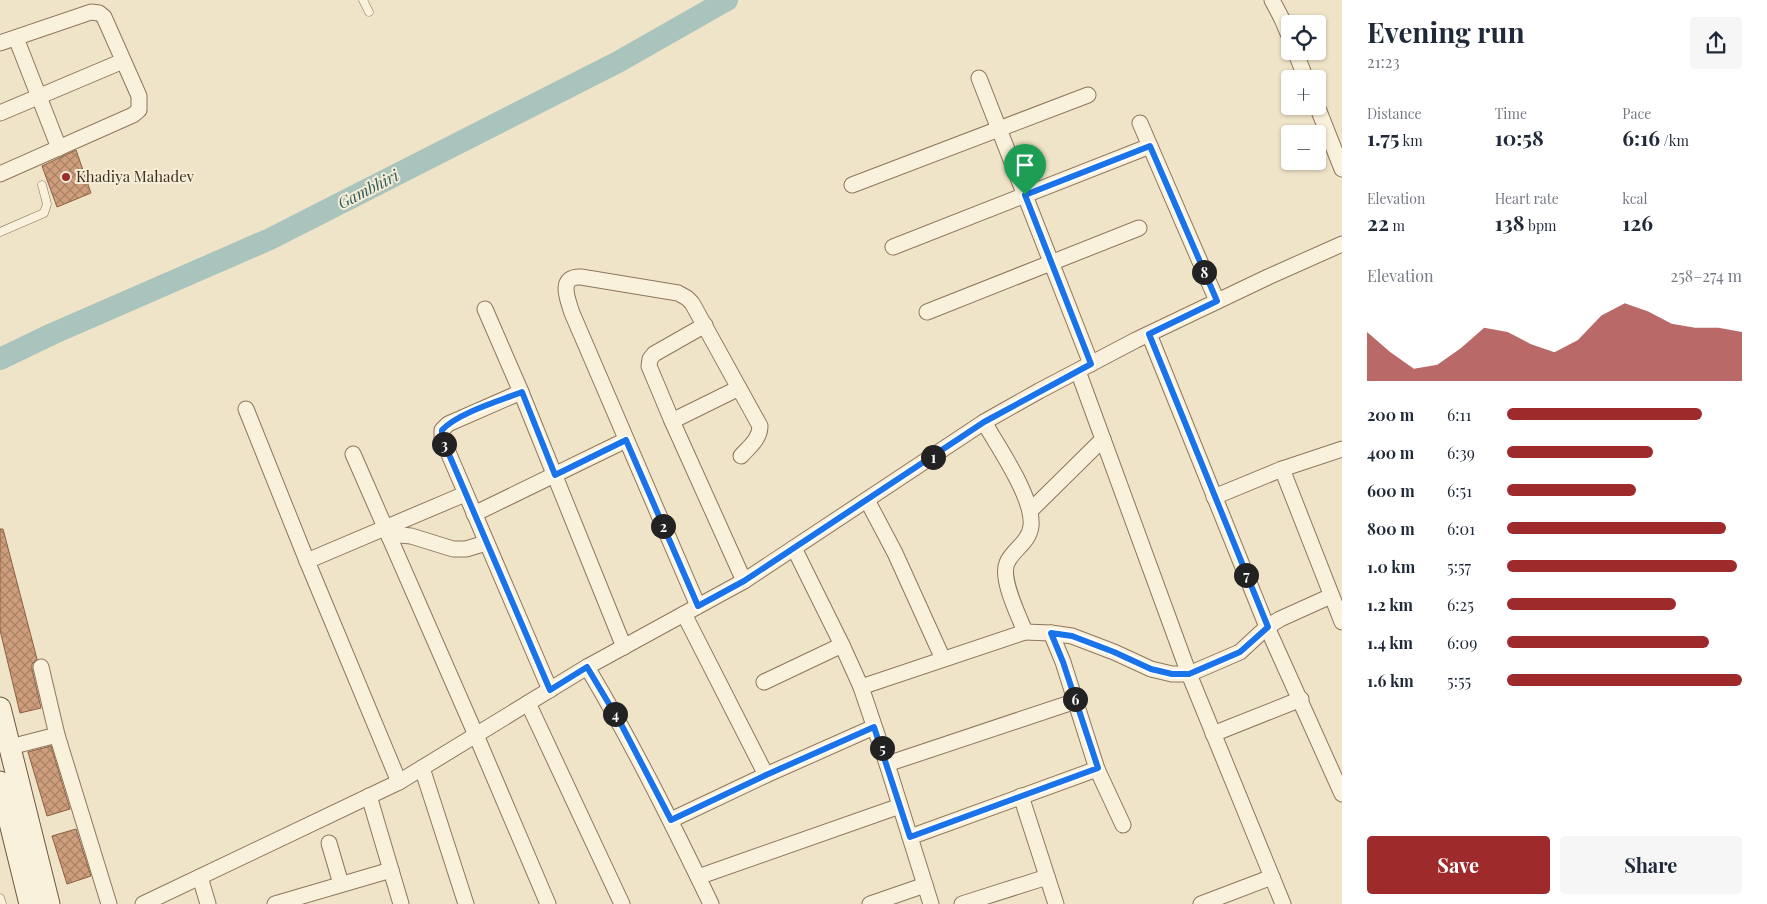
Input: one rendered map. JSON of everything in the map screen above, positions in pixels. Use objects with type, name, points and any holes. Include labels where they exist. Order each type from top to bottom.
[{"type":"street","points":[[1272,0],[1281,17]]},
{"type":"street","points":[[0,43],[91,12],[99,13],[104,17],[139,96],[139,110],[133,115],[0,174]]},
{"type":"street","points":[[16,38],[60,148]]},
{"type":"street","points":[[0,113],[123,61]]},
{"type":"street","points":[[979,78],[1052,263],[1085,367],[1103,439],[1189,674],[1283,904]]},
{"type":"street","points":[[852,185],[1088,95]]},
{"type":"street","points":[[1321,115],[1342,169]]},
{"type":"street","points":[[1140,123],[1217,301]]},
{"type":"street","points":[[893,247],[1150,146]]},
{"type":"street","points":[[927,312],[1139,228]]},
{"type":"street","points":[[143,904],[398,782],[587,667],[744,581],[984,422],[1149,334],[1342,244]]},
{"type":"street","points":[[698,606],[572,313],[566,294],[566,286],[569,280],[574,277],[581,277],[678,293],[692,303],[760,426],[760,432],[756,439],[742,456]]},
{"type":"street","points":[[485,309],[522,392],[624,647]]},
{"type":"street","points":[[705,325],[661,349],[650,359],[649,366],[744,581]]},
{"type":"street","points":[[1149,334],[1268,627],[1342,794]]},
{"type":"street","points":[[672,421],[739,388]]},
{"type":"street","points":[[522,392],[448,424],[442,430],[442,438],[550,690]]},
{"type":"street","points":[[246,409],[306,561],[398,782]]},
{"type":"street","points":[[984,422],[1024,493],[1030,511],[1031,525],[1028,538],[1007,563],[1005,574],[1007,586],[1025,632]]},
{"type":"street","points":[[1030,511],[1103,439]]},
{"type":"street","points":[[474,514],[626,440]]},
{"type":"street","points":[[1214,497],[1282,469],[1342,448]]},
{"type":"street","points":[[353,454],[548,904]]},
{"type":"street","points":[[1282,469],[1342,622]]},
{"type":"street","points":[[306,561],[387,532],[465,494]]},
{"type":"street","points":[[867,500],[895,553],[943,659]]},
{"type":"street","points":[[387,532],[411,536],[453,549],[466,549],[486,543]]},
{"type":"street","points":[[794,548],[842,644],[861,687],[931,904]]},
{"type":"street","points":[[861,687],[1025,632],[1072,636],[1151,669],[1172,674],[1189,674],[1240,652],[1280,619],[1332,596]]},
{"type":"street","points":[[684,614],[766,775]]},
{"type":"street","points":[[1051,633],[1063,662],[1098,768],[1124,825]]},
{"type":"street","points":[[764,682],[842,644]]},
{"type":"street","points":[[40,667],[57,735],[109,904]]},
{"type":"street","points":[[587,667],[621,724],[671,820],[711,904]]},
{"type":"street","points":[[1213,734],[1301,699]]},
{"type":"street","points":[[887,764],[1076,701]]},
{"type":"street","points":[[528,703],[622,904]]},
{"type":"street","points":[[0,708],[49,904]]},
{"type":"street","points":[[671,820],[874,727]]},
{"type":"street","points":[[10,746],[57,735]]},
{"type":"street","points":[[422,768],[466,904]]},
{"type":"street","points":[[910,837],[1098,768]]},
{"type":"street","points":[[0,782],[30,904]]},
{"type":"street","points":[[369,796],[401,904]]},
{"type":"street","points":[[1021,796],[1056,904]]},
{"type":"street","points":[[698,877],[900,806]]},
{"type":"street","points":[[329,843],[341,884]]},
{"type":"street","points":[[274,904],[391,870]]},
{"type":"street","points":[[200,877],[208,904]]},
{"type":"street","points":[[962,904],[1047,877]]},
{"type":"street","points":[[1201,904],[1272,877]]},
{"type":"street","points":[[870,904],[925,885]]},
{"type":"lane","points":[[363,0],[369,12]]},
{"type":"lane","points":[[0,232],[44,213],[47,204],[42,184]]},
{"type":"lane","points":[[0,898],[2,904]]},
{"type":"building","name":"Khadiya Mahadev","points":[[76,150],[91,193],[57,207],[42,166]]},
{"type":"building","points":[[0,529],[3,529],[37,659],[32,664],[32,669],[41,708],[20,713],[0,630]]},
{"type":"building","points":[[51,746],[70,809],[47,816],[28,752]]},
{"type":"building","points":[[76,829],[91,876],[67,884],[52,836]]},
{"type":"waterway","name":"Gambhiri","points":[[0,359],[52,334],[270,239],[618,62],[727,0]]},
{"type":"place","name":"Khadiya Mahadev","points":[[66,177]]},
{"type":"route","points":[[1150,146],[1217,301],[1149,334],[1228,533],[1268,627],[1240,652],[1189,674],[1172,674],[1151,669],[1072,636],[1051,633],[1063,662],[1098,768],[910,837],[874,727],[671,820],[621,724],[587,667],[550,690],[442,438],[442,430],[448,424],[460,418],[522,392],[555,475],[626,440],[698,606],[744,581],[984,422],[1091,364],[1025,195],[1150,146]]}]
